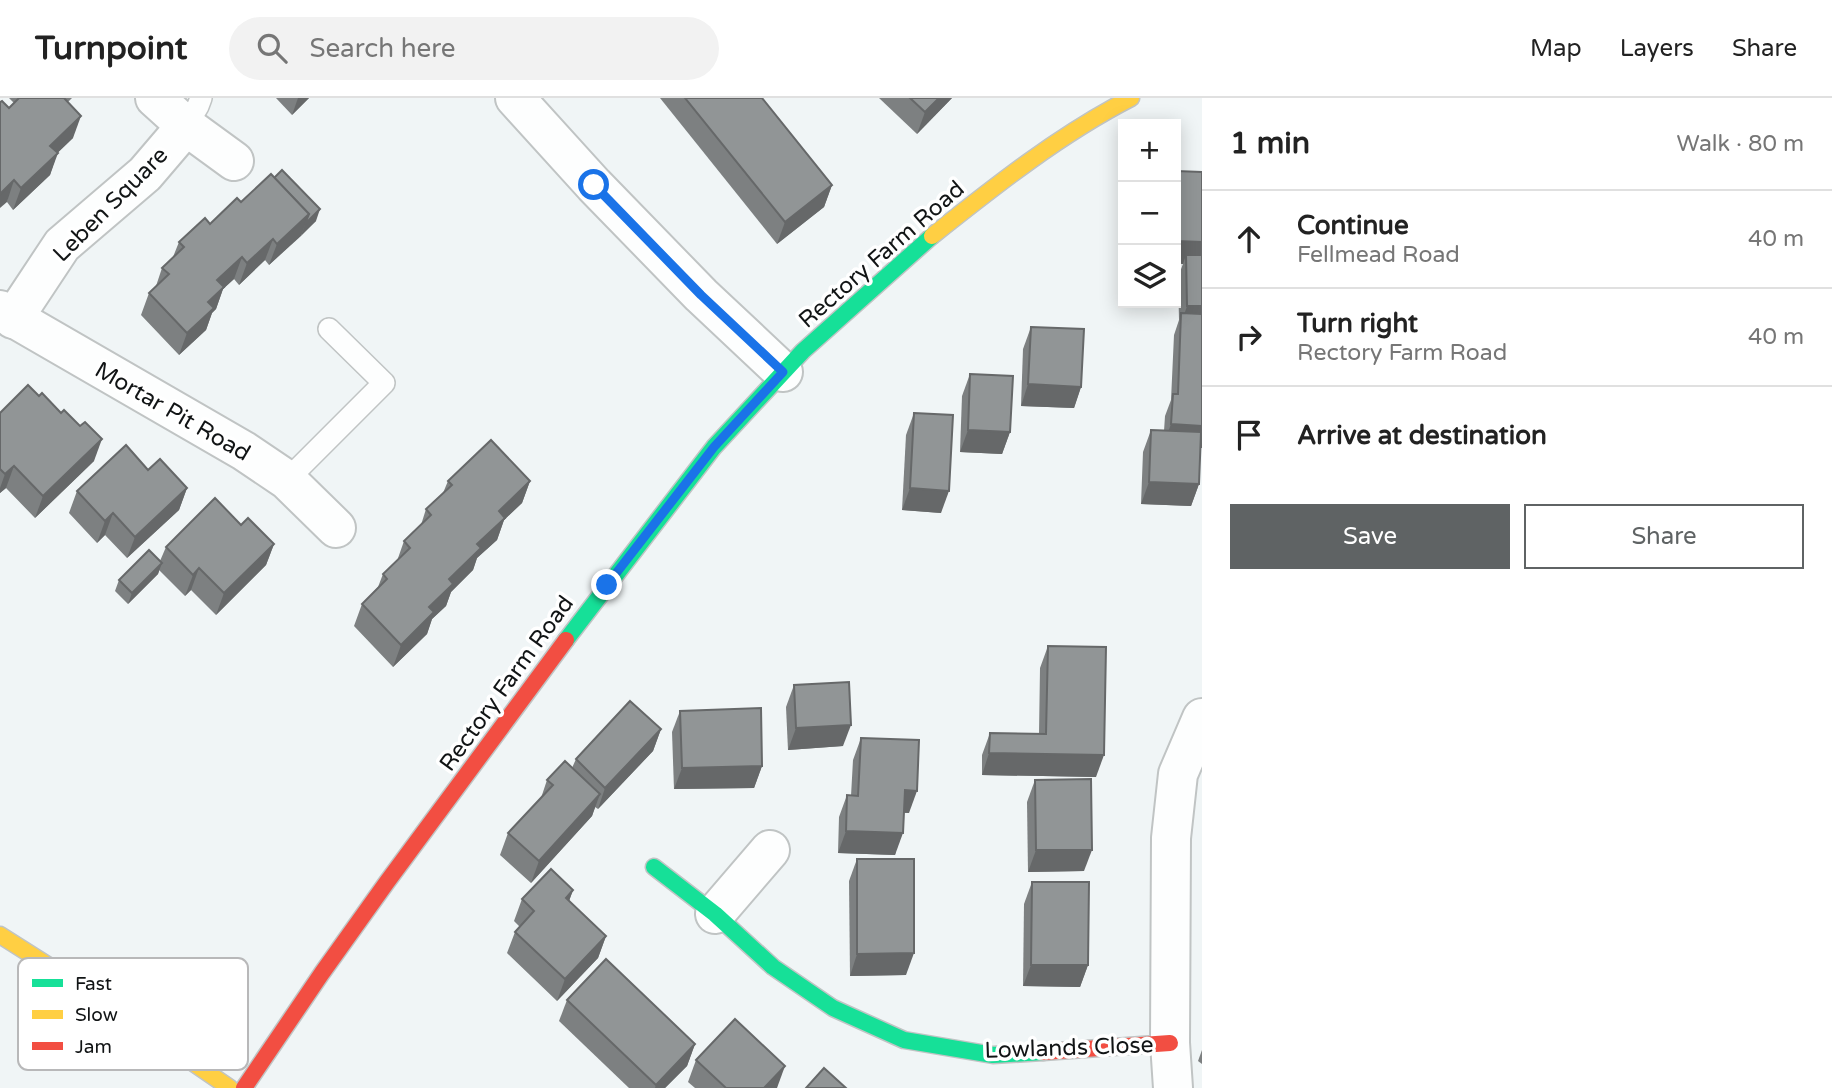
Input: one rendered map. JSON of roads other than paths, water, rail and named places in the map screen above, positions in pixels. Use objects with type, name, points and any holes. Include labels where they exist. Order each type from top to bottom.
[{"type":"street","name":"Leben Square","points":[[155,98],[193,112],[233,161]]},
{"type":"street","points":[[515,98],[594,185],[701,295],[783,372]]},
{"type":"street","name":"Rectory Farm Road","points":[[244,1088],[387,882],[607,585],[714,447],[803,351],[927,240],[1001,181],[1102,113],[1131,98]]},
{"type":"street","name":"Leben Square","points":[[7,314],[62,245],[145,174],[193,112]]},
{"type":"street","name":"Mortar Pit Road","points":[[7,314],[244,451],[287,480],[336,527]]},
{"type":"street","name":"Lowlands Close","points":[[1173,1088],[1170,1043],[1171,838],[1178,774],[1202,718]]},
{"type":"street","points":[[715,914],[770,850]]},
{"type":"street","name":"Lowlands Close","points":[[654,867],[715,914],[773,967],[833,1008],[904,1040],[993,1055],[1170,1043]]},
{"type":"street","points":[[0,935],[36,958]]},
{"type":"street","points":[[204,1070],[230,1088]]},
{"type":"lane","points":[[287,480],[384,383],[329,329]]}]
